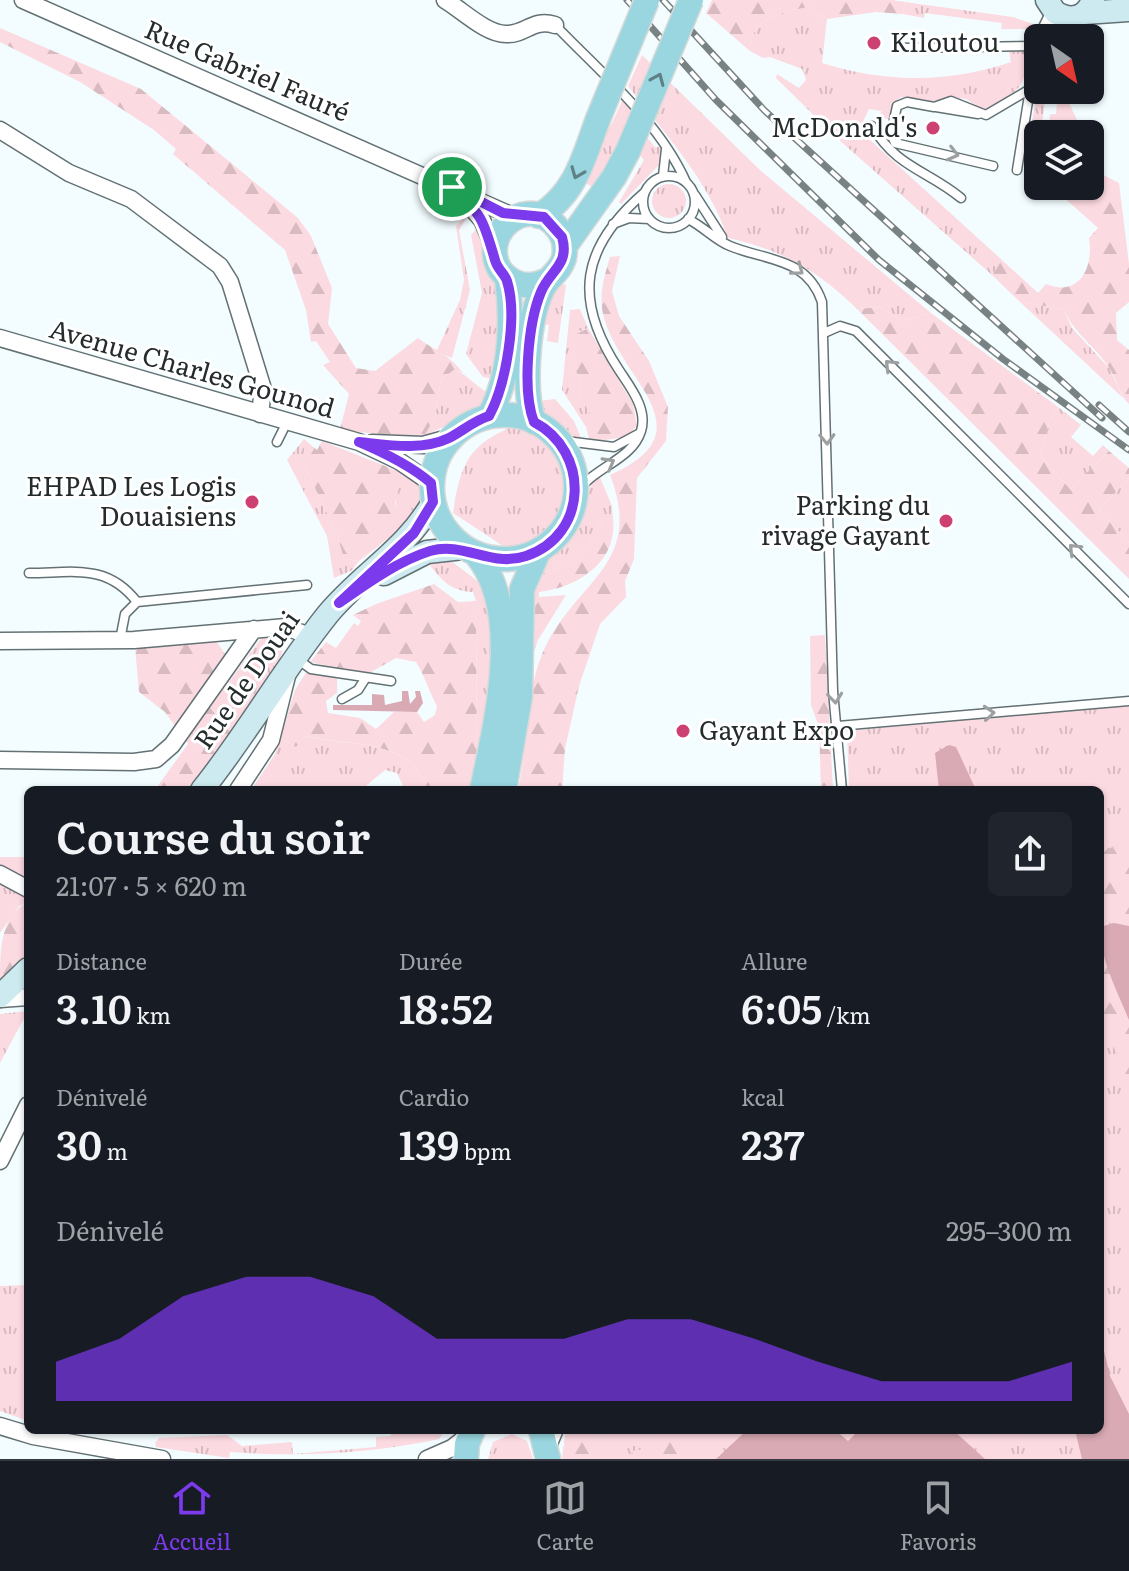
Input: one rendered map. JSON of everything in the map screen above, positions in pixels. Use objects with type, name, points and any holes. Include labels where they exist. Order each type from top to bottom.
[{"type":"main road","points":[[489,416],[500,389],[508,346],[507,278],[495,261],[493,245],[502,226],[561,200],[572,186],[647,0]]},
{"type":"main road","points":[[534,422],[528,373],[538,300],[548,280],[561,266],[565,246],[614,177],[628,151],[691,0]]},
{"type":"main road","points":[[527,216],[558,229],[565,246]]},
{"type":"main road","points":[[507,278],[529,286],[548,280]]},
{"type":"main road","points":[[470,551],[497,559],[533,553],[562,530],[576,493],[574,469],[558,440],[534,422],[512,415],[489,416],[472,422],[452,437],[439,455],[432,492],[446,531],[487,569],[497,592],[501,643],[498,704],[483,786]]},
{"type":"main road","points":[[505,786],[520,697],[522,589],[533,553]]},
{"type":"main road","points":[[466,1459],[472,1434]]},
{"type":"main road","points":[[542,1434],[548,1457]]},
{"type":"street","name":"Rue Gabriel Fauré","points":[[23,0],[452,187],[527,216]]},
{"type":"street","points":[[445,0],[498,33],[510,35],[542,21],[555,25]]},
{"type":"street","points":[[1027,0],[1068,8],[1129,10]]},
{"type":"street","points":[[0,130],[82,180],[131,199],[220,266],[230,282],[263,389],[260,414]]},
{"type":"street","name":"Rue Gabriel Fauré","points":[[452,187],[482,220],[493,245]]},
{"type":"street","name":"Avenue Charles Gounod","points":[[4,338],[359,442],[399,461],[432,492]]},
{"type":"street","name":"Avenue Charles Gounod","points":[[359,442],[411,446],[452,437]]},
{"type":"street","name":"Rue de Douai","points":[[205,786],[339,603],[409,539],[432,492]]},
{"type":"street","name":"Rue de Douai","points":[[339,603],[419,555],[440,549],[470,551]]},
{"type":"street","points":[[0,641],[120,640],[290,628],[312,637]]},
{"type":"street","points":[[0,760],[134,762],[156,759],[172,745],[254,629]]},
{"type":"street","points":[[241,786],[275,731],[293,664]]},
{"type":"street","points":[[0,874],[24,887]]},
{"type":"street","points":[[10,994],[24,975]]},
{"type":"street","points":[[0,1161],[24,1113]]},
{"type":"street","points":[[0,1426],[24,1433]]},
{"type":"street","points":[[26,1434],[162,1459]]},
{"type":"street","points":[[427,1459],[452,1448],[470,1434]]},
{"type":"lane","points":[[555,25],[630,104],[666,148],[731,247]]},
{"type":"lane","points":[[899,48],[1024,46]]},
{"type":"lane","points":[[993,166],[893,141],[891,134],[899,103],[979,115],[998,110],[1024,93]]},
{"type":"lane","points":[[1017,170],[1028,104]]},
{"type":"lane","points":[[872,126],[880,139],[910,168],[961,198]]},
{"type":"lane","points":[[663,176],[666,148]]},
{"type":"lane","points":[[576,493],[593,473],[629,452],[641,433],[638,401],[602,342],[589,306],[593,265],[613,224],[652,182],[663,176],[675,176],[686,182]]},
{"type":"lane","points":[[613,224],[629,218],[649,219],[668,228],[688,219],[695,204],[693,191]]},
{"type":"lane","points":[[645,192],[643,204],[649,219]]},
{"type":"lane","points":[[688,219],[731,247],[776,258],[802,272],[820,294],[824,333],[833,691],[842,786]]},
{"type":"lane","points":[[824,333],[840,326],[856,331],[1129,604]]},
{"type":"lane","points":[[277,442],[288,421]]},
{"type":"lane","points":[[558,440],[614,447],[641,433]]},
{"type":"lane","points":[[497,786],[512,697],[514,587],[533,553]]},
{"type":"lane","points":[[29,573],[103,573],[125,586],[137,602]]},
{"type":"lane","points":[[120,640],[125,614],[137,602],[307,585]]},
{"type":"lane","points":[[293,664],[365,679],[391,681]]},
{"type":"lane","points":[[342,699],[358,690],[365,679]]},
{"type":"lane","points":[[838,726],[1129,701]]},
{"type":"lane","points":[[548,1457],[557,1434]]},
{"type":"green space","points":[[712,0],[905,2],[903,14],[876,12],[827,19],[808,7],[778,14],[755,31],[750,51],[706,13]]},
{"type":"green space","points":[[905,2],[1013,17],[1033,24],[1024,24],[1024,29],[1001,29],[1002,23],[925,13],[924,18],[903,14]]},
{"type":"green space","points":[[808,7],[827,19],[822,63],[869,74],[917,78],[964,74],[1011,62],[1009,51],[1022,48],[1024,76],[1019,87],[985,111],[966,99],[951,97],[929,102],[901,97],[893,103],[889,119],[880,118],[881,111],[869,109],[859,130],[1002,260],[992,275],[838,139],[776,78],[777,74],[799,88],[806,80],[802,69],[750,51],[751,40],[761,24],[788,11]]},
{"type":"green space","points":[[0,28],[141,89],[298,218],[311,236],[332,288],[328,324],[356,368],[375,371],[418,338],[453,362],[463,373],[454,370],[441,379],[435,418],[424,436],[400,438],[340,429],[349,394],[323,365],[330,362],[316,341],[311,342],[306,310],[285,250],[173,154],[176,149],[154,130],[80,82],[0,42]]},
{"type":"green space","points":[[642,55],[761,171],[931,313],[902,321],[881,307],[857,309],[828,283],[798,263],[728,238],[697,177],[628,86]]},
{"type":"green space","points":[[623,99],[634,114],[632,119],[655,147],[661,147],[663,161],[621,204],[619,202],[644,160],[625,138],[599,189],[582,182],[605,124],[611,125]]},
{"type":"green space","points":[[1035,104],[1045,104],[1043,120],[1032,120]]},
{"type":"green space","points":[[1057,104],[1069,104],[1077,120],[1049,120],[1050,114],[1056,114]]},
{"type":"green space","points":[[1104,175],[1119,183],[1129,264],[1129,302],[1116,313],[1117,340],[1129,350],[1129,404],[1106,363],[1074,327],[1064,310],[1019,301],[992,275],[1002,260],[1038,293],[1046,284],[1068,287],[1076,283],[1087,269],[1089,238],[1098,228],[1067,200],[1104,200]]},
{"type":"green space","points":[[669,184],[681,189],[686,201],[681,213],[669,218],[657,213],[652,201],[657,189]]},
{"type":"green space","points":[[470,212],[459,230],[470,290],[452,358],[436,352],[460,300],[464,280],[456,226]]},
{"type":"green space","points":[[480,225],[500,291],[495,379],[483,377],[466,354],[482,293],[471,235]]},
{"type":"green space","points":[[620,256],[612,291],[619,316],[649,361],[668,407],[666,441],[637,478],[634,559],[625,581],[626,597],[600,624],[579,686],[565,749],[562,786],[519,786],[532,688],[541,657],[554,631],[612,553],[619,532],[619,506],[610,475],[639,458],[654,441],[657,422],[651,403],[613,341],[602,310],[602,287],[610,257]]},
{"type":"green space","points":[[558,283],[566,285],[558,343],[547,341],[549,325],[541,324]]},
{"type":"green space","points":[[1019,301],[1064,310],[1072,328],[1110,369],[1123,398]]},
{"type":"green space","points":[[881,307],[902,321],[931,313],[1058,407],[1049,423],[1040,455],[1070,489],[1109,451],[1129,468],[1129,478],[1099,510],[1129,542],[1129,579],[857,309]]},
{"type":"green space","points":[[580,309],[588,328],[579,332],[568,359],[582,381],[579,395],[596,422],[586,427],[562,390],[570,310]]},
{"type":"green space","points":[[588,328],[633,404],[637,426],[626,437],[590,442],[586,427],[595,422],[579,395],[582,381],[568,359],[571,337]]},
{"type":"green space","points":[[454,370],[491,394],[474,412],[424,436],[435,418],[441,379]]},
{"type":"green space","points":[[555,399],[574,421],[582,440],[556,425],[539,401]]},
{"type":"green space","points":[[1058,407],[1081,425],[1071,437],[1093,456],[1103,445],[1109,451],[1070,489],[1040,455],[1049,423]]},
{"type":"green space","points":[[516,425],[539,437],[555,453],[563,472],[565,491],[560,511],[548,528],[530,541],[506,548],[453,513],[459,482],[469,458],[487,440]]},
{"type":"green space","points":[[304,439],[304,465],[337,534],[344,559],[359,561],[351,571],[334,578],[327,536],[287,460]]},
{"type":"green space","points":[[304,439],[317,450],[322,441],[403,473],[395,503],[403,527],[359,561],[344,559],[337,534],[304,465]]},
{"type":"green space","points":[[403,473],[417,477],[421,492],[420,506],[407,533],[396,504]]},
{"type":"green space","points":[[599,475],[612,506],[613,519],[603,518],[592,539],[572,560],[541,573],[537,564],[570,535],[587,492]]},
{"type":"green space","points":[[1129,478],[1129,542],[1099,510]]},
{"type":"green space","points":[[603,518],[613,519],[613,534],[602,560],[567,585],[539,592],[539,597],[566,595],[538,640],[529,664],[532,590],[541,573],[553,570],[580,554]]},
{"type":"green space","points":[[450,560],[480,583],[486,583],[490,655],[477,773],[476,601],[473,592],[458,590],[446,583],[427,561]]},
{"type":"green space","points":[[434,584],[458,602],[476,601],[475,786],[426,786],[408,761],[377,747],[306,736],[296,747],[280,738],[295,690],[307,671],[337,678],[337,693],[326,701],[328,713],[360,718],[376,729],[394,712],[417,712],[424,722],[435,715],[437,706],[416,662],[396,658],[366,675],[310,662],[326,642],[336,648],[354,623],[358,626],[361,621],[353,615]]},
{"type":"green space","points":[[825,635],[833,786],[821,786],[819,727],[811,705],[810,636]]},
{"type":"green space","points":[[263,636],[274,636],[283,649],[278,666],[230,732],[210,707]]},
{"type":"green space","points":[[216,641],[225,654],[199,694],[230,732],[190,786],[158,786],[188,744],[165,712],[139,692],[135,647]]},
{"type":"green space","points":[[1129,704],[1129,1459],[562,1459],[565,1434],[1104,1434],[1104,786],[849,786],[847,731]]},
{"type":"green space","points":[[305,736],[376,747],[407,761],[426,786],[403,786],[397,773],[385,770],[366,786],[254,786],[275,754],[280,738],[296,747]]},
{"type":"green space","points":[[1129,839],[1129,926],[1114,923],[1104,926],[1104,851]]},
{"type":"green space","points":[[0,857],[24,857],[24,904],[19,906],[0,933]]},
{"type":"green space","points":[[24,905],[24,958],[0,980],[1,947],[7,925]]},
{"type":"green space","points":[[1104,959],[1129,1020],[1129,1083],[1104,1025]]},
{"type":"green space","points":[[24,1011],[24,1018],[0,1063],[0,1014]]},
{"type":"green space","points":[[24,1285],[24,1420],[0,1411],[0,1286]]},
{"type":"green space","points":[[391,1434],[443,1434],[439,1439],[387,1448],[293,1454],[376,1447],[376,1437]]},
{"type":"green space","points":[[512,1434],[527,1441],[533,1459],[488,1459],[493,1442]]},
{"type":"green space","points":[[565,1434],[597,1434],[603,1459],[562,1459]]},
{"type":"green space","points":[[670,1434],[708,1434],[688,1459],[631,1459],[632,1451],[659,1447]]},
{"type":"green space","points":[[227,1435],[242,1446],[292,1442],[293,1454],[230,1452],[229,1458],[156,1447],[155,1443],[159,1438]]},
{"type":"shaded area","points":[[402,691],[408,691],[410,704],[416,697],[415,691],[420,691],[423,703],[417,712],[333,710],[333,705],[372,705],[372,694],[384,695],[385,705],[402,701]]},
{"type":"shaded area","points":[[949,745],[956,747],[974,786],[939,786],[935,753]]},
{"type":"shaded area","points":[[1114,923],[1129,926],[1129,1020],[1104,954],[1104,926]]},
{"type":"shaded area","points":[[1104,1351],[1110,1376],[1129,1414],[1129,1459],[1082,1459],[1076,1434],[1104,1434]]},
{"type":"shaded area","points":[[743,1434],[840,1434],[848,1441],[855,1434],[957,1434],[985,1459],[716,1459]]},
{"type":"railway","points":[[627,0],[716,100],[879,260],[1003,359],[1129,450]]},
{"type":"railway","points":[[663,0],[764,110],[1102,418]]},
{"type":"railway","points":[[1099,405],[1129,432]]},
{"type":"place","name":"Kiloutou","points":[[874,43]]},
{"type":"place","name":"McDonald's","points":[[933,128]]},
{"type":"place","name":"EHPAD Les Logis Douaisiens","points":[[252,502]]},
{"type":"place","name":"Parking du rivage Gayant","points":[[946,521]]},
{"type":"place","name":"Gayant Expo","points":[[683,731]]},
{"type":"route","points":[[452,187],[515,217],[530,214],[544,217],[561,233],[565,251],[563,261],[538,300],[528,383],[534,422],[558,440],[568,453],[574,469],[573,509],[557,536],[531,554],[497,559],[483,557],[463,548],[433,550],[394,568],[339,603],[409,539],[433,502],[431,483],[427,479],[399,461],[359,442],[411,446],[452,437],[472,422],[489,416],[500,389],[509,335],[507,278],[495,261],[493,245],[482,220],[452,187]]}]
